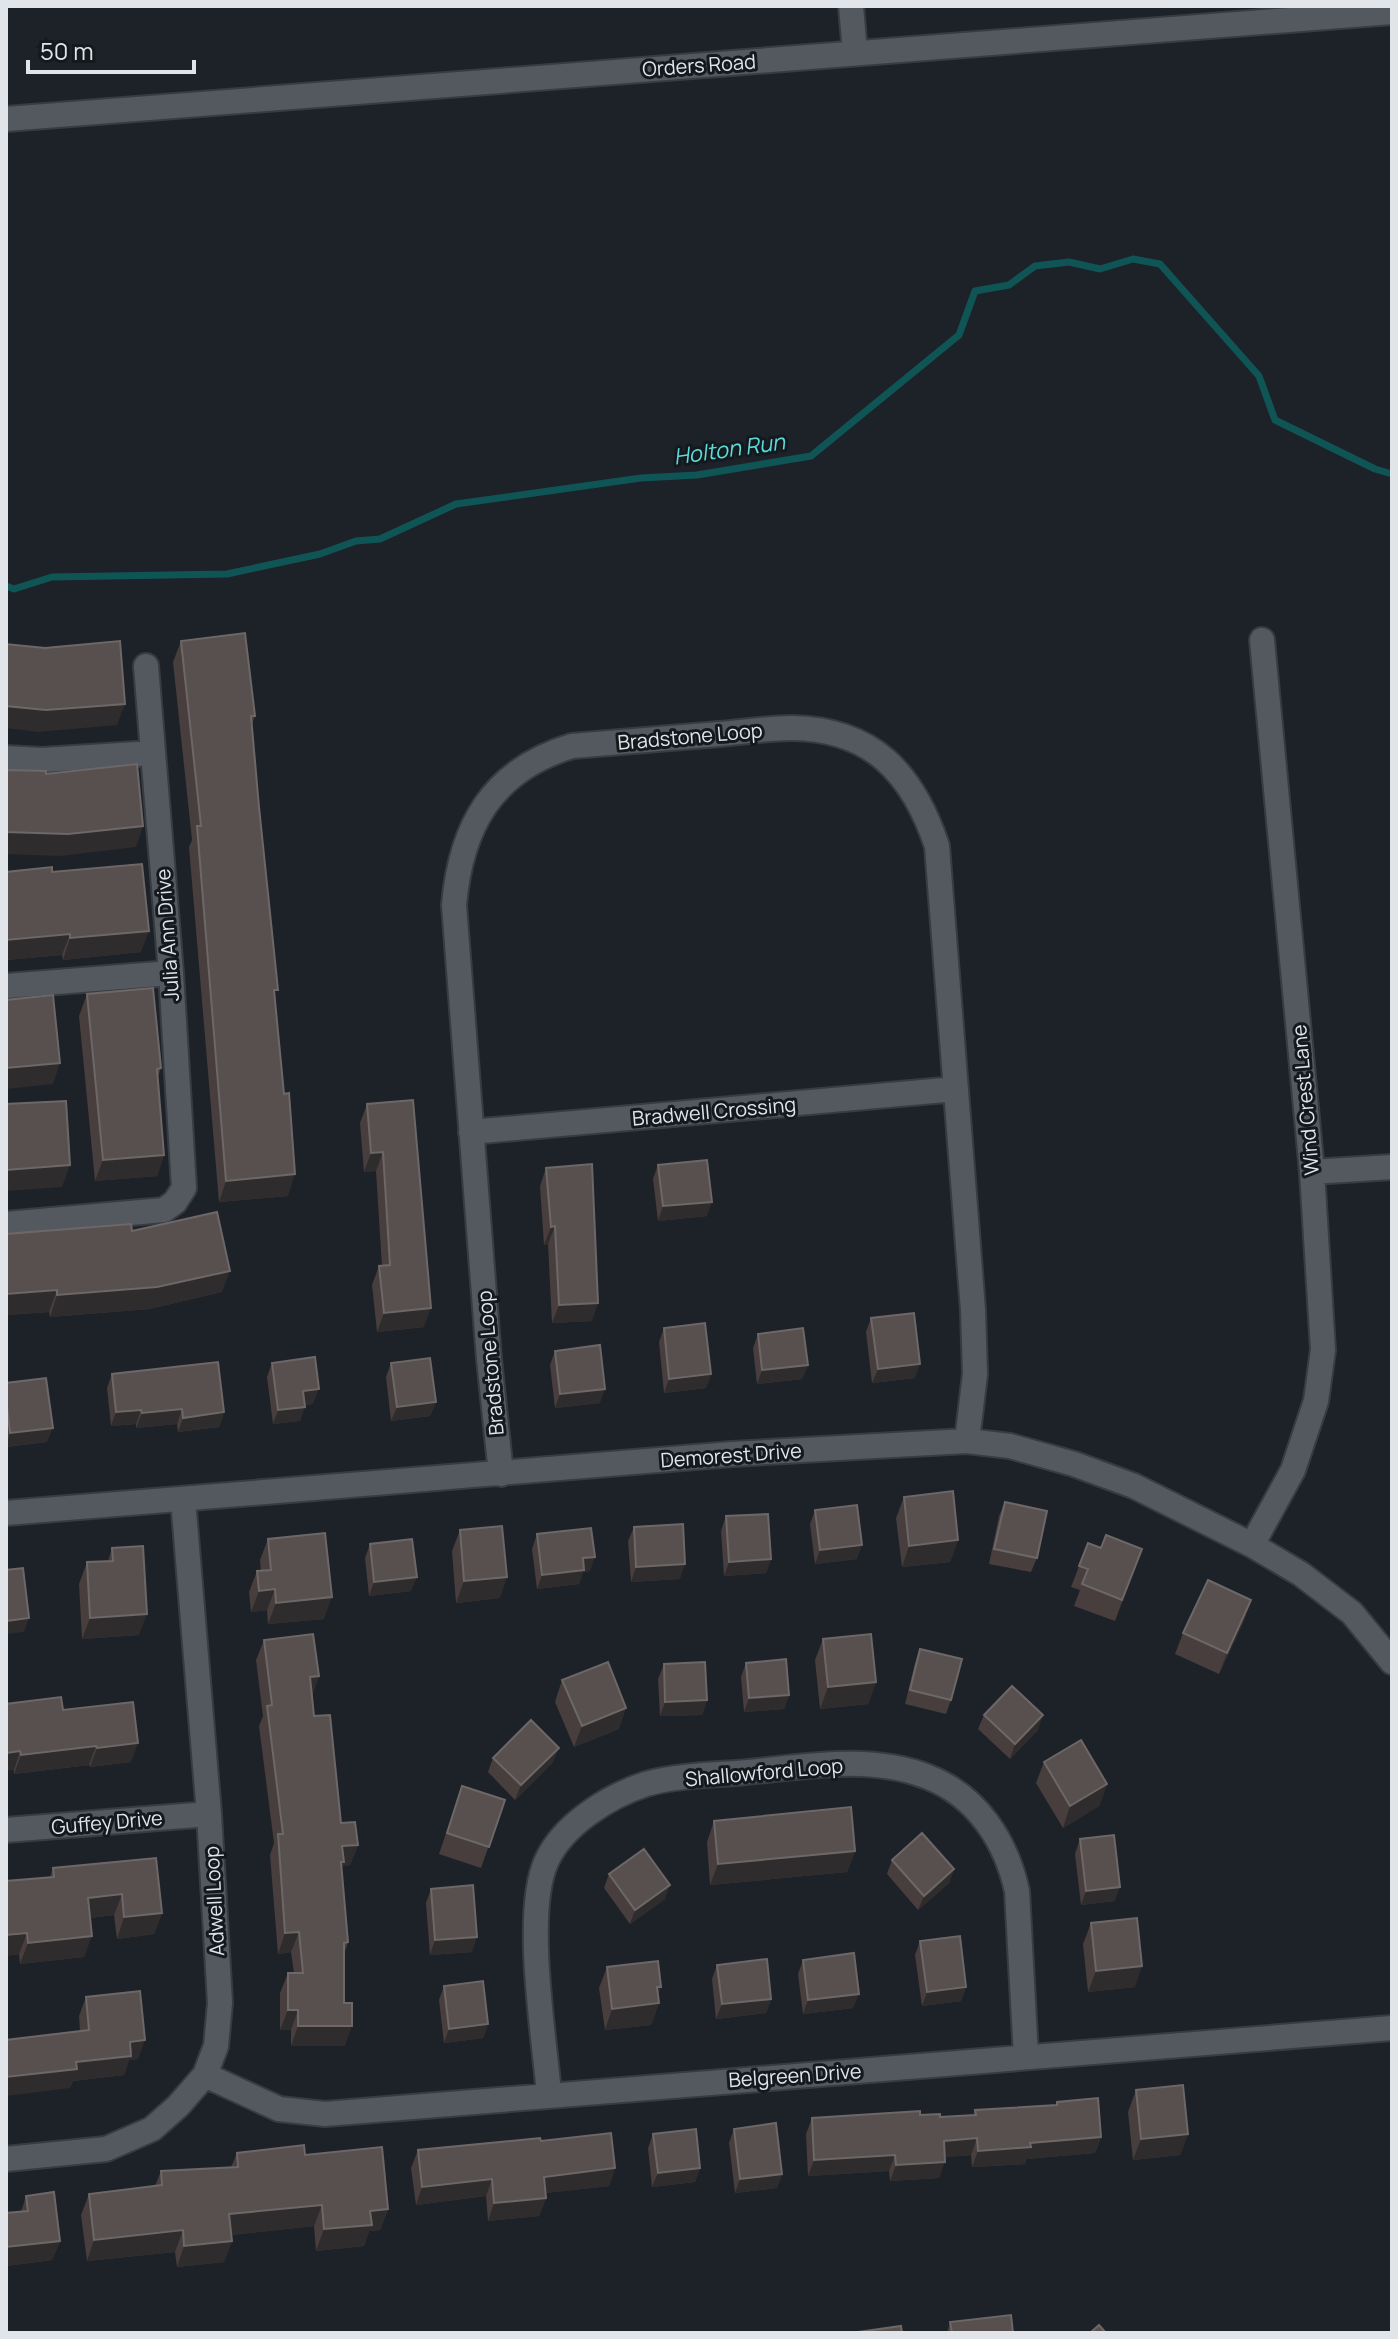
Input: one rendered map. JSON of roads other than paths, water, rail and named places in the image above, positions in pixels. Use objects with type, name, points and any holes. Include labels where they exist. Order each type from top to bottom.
[{"type":"street","points":[[851,6],[855,53]]},
{"type":"street","name":"Orders Road","points":[[6,119],[1392,12]]},
{"type":"street","name":"Wind Crest Lane","points":[[1252,1545],[1293,1470],[1316,1401],[1323,1350],[1312,1172],[1262,640]]},
{"type":"street","name":"Julia Ann Drive","points":[[6,1224],[164,1210],[175,1202],[184,1188],[171,973],[146,666]]},
{"type":"street","name":"Bradstone Loop","points":[[501,1474],[489,1359],[454,905],[457,872],[466,841],[479,813],[498,787],[548,753],[588,744],[793,728],[840,735],[860,742],[895,768],[926,812],[937,846],[975,1374],[967,1441]]},
{"type":"street","points":[[6,758],[42,760],[153,753]]},
{"type":"street","points":[[6,986],[171,973]]},
{"type":"street","name":"Bradwell Crossing","points":[[471,1132],[956,1089]]},
{"type":"street","points":[[1312,1172],[1392,1167]]},
{"type":"street","name":"Demorest Drive","points":[[6,1513],[732,1454],[967,1441],[1010,1446],[1074,1464],[1134,1486],[1252,1545],[1301,1574],[1352,1613],[1392,1662]]},
{"type":"street","name":"Adwell Loop","points":[[6,2159],[106,2149],[152,2129],[178,2106],[205,2075],[216,2046],[220,2003],[209,1814],[183,1499]]},
{"type":"street","name":"Shallowford Loop","points":[[549,2094],[535,1926],[537,1889],[547,1858],[570,1829],[588,1814],[646,1784],[800,1767],[849,1764],[900,1767],[930,1777],[959,1793],[982,1815],[1012,1868],[1017,1891],[1026,2057]]},
{"type":"street","name":"Guffey Drive","points":[[6,1830],[209,1814]]},
{"type":"street","name":"Belgreen Drive","points":[[205,2075],[279,2109],[325,2114],[1392,2028]]},
{"type":"waterway","name":"Holton Run","points":[[6,586],[14,589],[52,577],[227,574],[320,554],[356,541],[380,539],[456,504],[641,478],[697,475],[811,456],[959,335],[975,291],[1009,285],[1035,266],[1069,262],[1100,269],[1133,259],[1160,264],[1259,376],[1275,420],[1375,469],[1392,474]]}]
